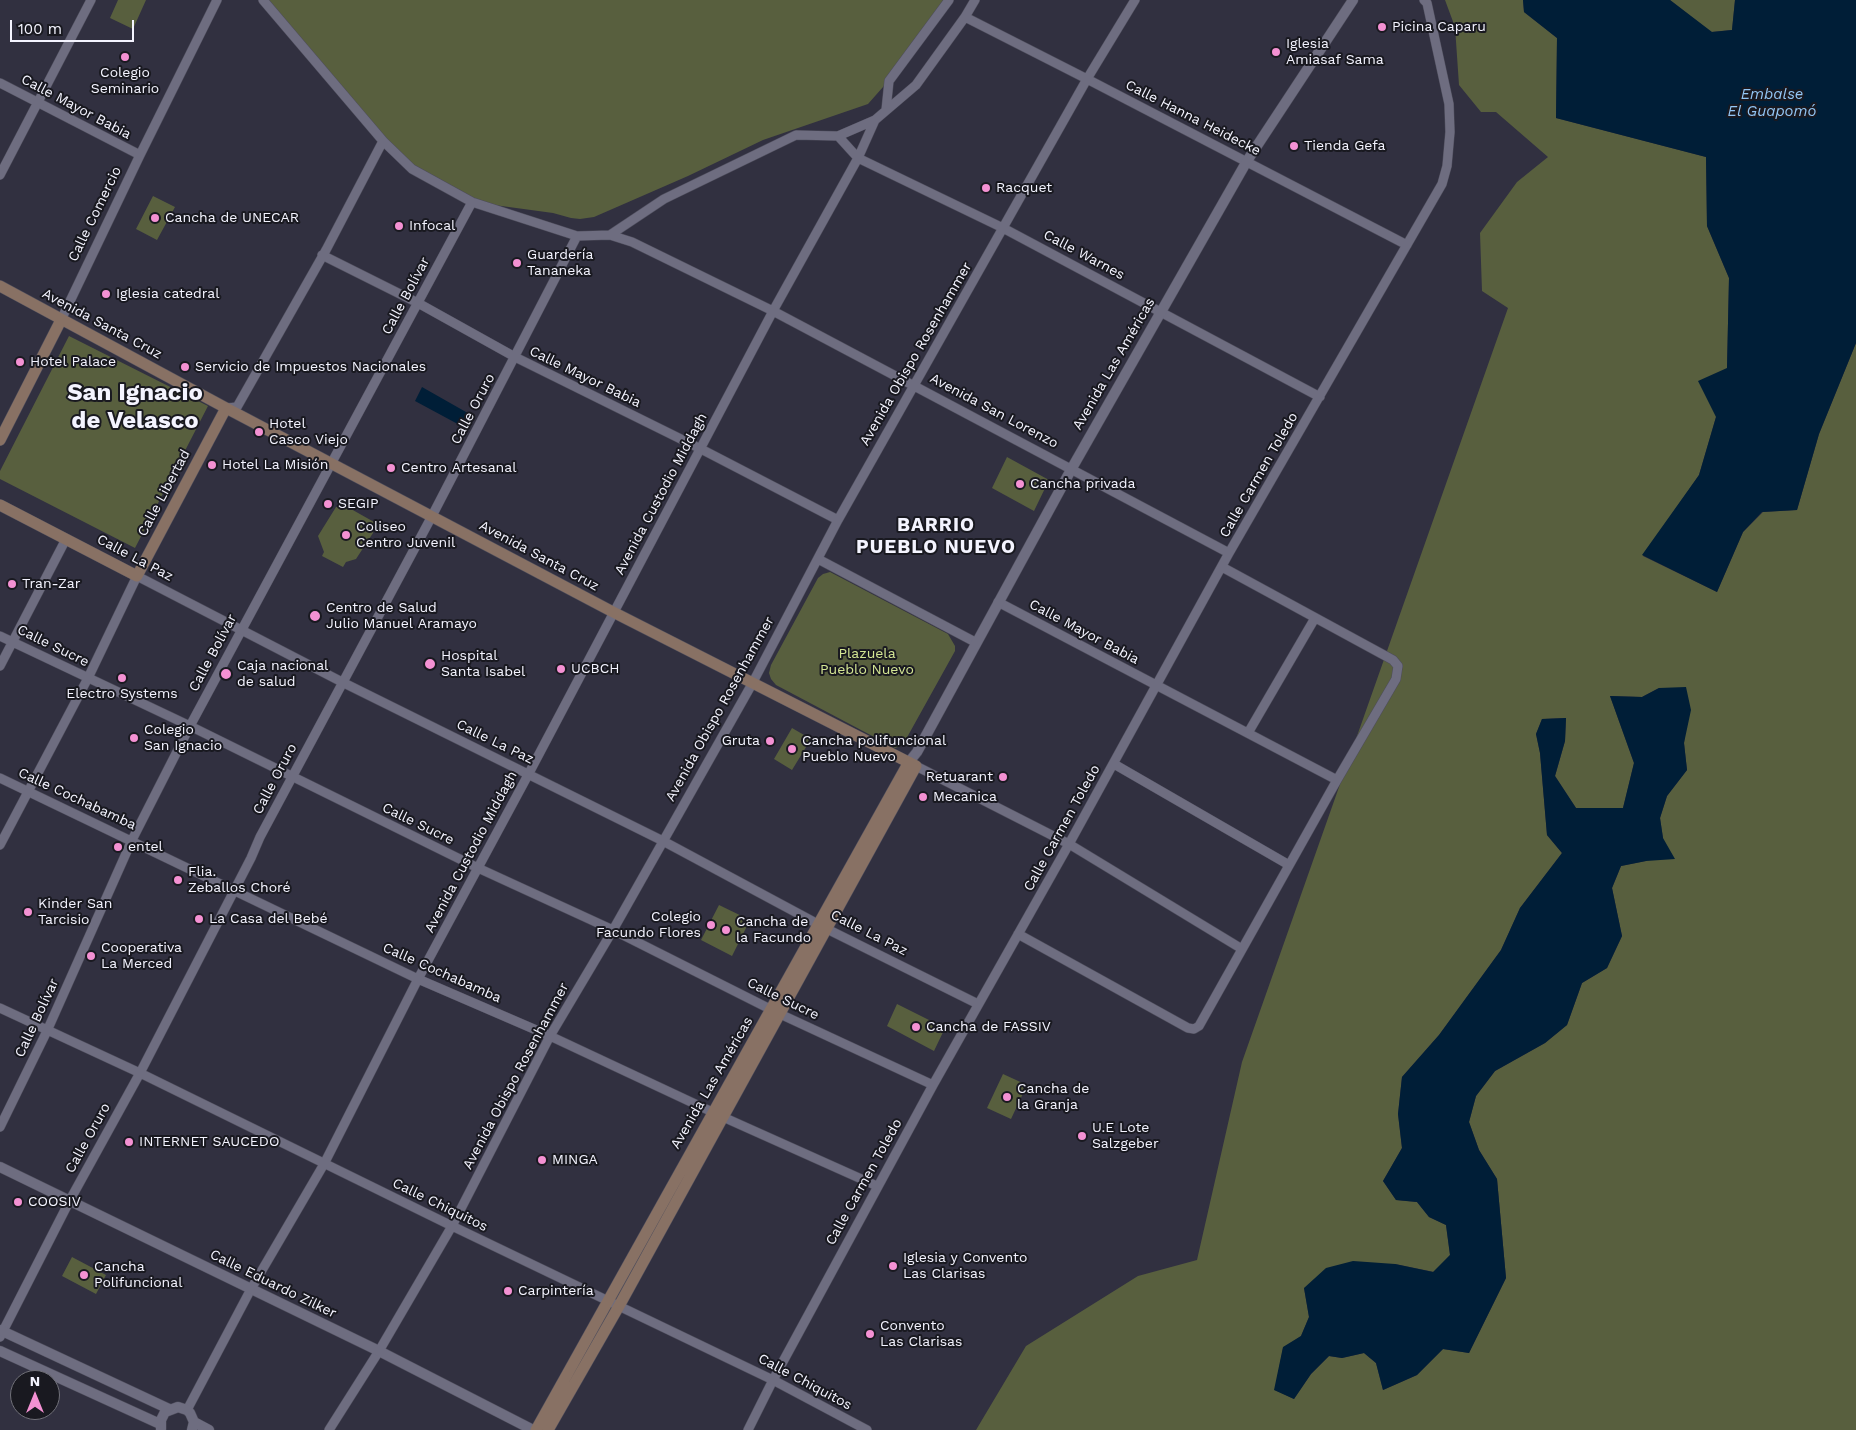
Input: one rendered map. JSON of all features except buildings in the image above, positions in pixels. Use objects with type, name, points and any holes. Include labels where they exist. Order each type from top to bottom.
[{"type":"main road","name":"Avenida Santa Cruz","points":[[0,286],[226,408],[613,612],[912,764]]},
{"type":"main road","name":"Calle Comercio","points":[[0,440],[61,320]]},
{"type":"main road","name":"Calle Libertad","points":[[137,576],[226,408]]},
{"type":"main road","name":"Calle La Paz","points":[[0,504],[137,576]]},
{"type":"main road","name":"Avenida Las Américas","points":[[548,1430],[614,1303],[912,764]]},
{"type":"main road","name":"Avenida Las Américas","points":[[534,1430],[614,1303]]},
{"type":"street","points":[[0,175],[91,0]]},
{"type":"street","name":"Calle Comercio","points":[[61,320],[217,0]]},
{"type":"street","name":"Avenida San Lorenzo","points":[[264,0],[383,141],[412,169],[472,202],[577,236],[610,235],[632,242],[773,311],[914,384],[1229,553]]},
{"type":"street","points":[[886,110],[889,81],[950,0]]},
{"type":"street","points":[[610,235],[664,199],[796,135],[838,136],[874,120],[916,85],[965,18],[975,0]]},
{"type":"street","name":"Avenida Obispo Rosenhammer","points":[[329,1430],[452,1226],[550,1036],[613,930],[752,684],[838,520],[914,384],[1087,79],[1135,0]]},
{"type":"street","name":"Avenida Las Américas","points":[[912,764],[976,642],[1072,468],[1247,161],[1353,0]]},
{"type":"street","name":"Calle Carmen Toledo","points":[[748,1430],[877,1186],[1114,764],[1229,553],[1442,184],[1447,166],[1450,132],[1447,97],[1427,3],[1424,0]]},
{"type":"street","name":"Calle Hanna Heidecke","points":[[965,18],[1247,161],[1407,245]]},
{"type":"street","name":"Calle Mayor Babia","points":[[0,83],[140,155]]},
{"type":"street","name":"Avenida Custodio Middagh","points":[[187,1410],[251,1289],[324,1164],[418,979],[773,311],[858,158],[874,120]]},
{"type":"street","name":"Calle Warnes","points":[[838,136],[858,158],[1003,228],[1320,397]]},
{"type":"street","name":"Calle Libertad","points":[[226,408],[237,407],[383,141]]},
{"type":"street","name":"Calle Bolívar","points":[[0,1127],[47,1031],[132,840],[190,726],[472,202]]},
{"type":"street","name":"Calle Oruro","points":[[1,1332],[70,1200],[140,1073],[260,837],[432,516],[577,236]]},
{"type":"street","name":"Calle Mayor Babia","points":[[322,255],[418,303],[515,358],[701,449],[838,520]]},
{"type":"street","points":[[0,666],[66,539]]},
{"type":"street","points":[[818,559],[976,642]]},
{"type":"street","points":[[1018,934],[1188,1028],[1194,1029],[1199,1026],[1396,679],[1398,666],[1393,660],[1222,567]]},
{"type":"street","name":"Calle Libertad","points":[[0,845],[88,678],[137,576]]},
{"type":"street","name":"Calle La Paz","points":[[137,576],[342,682],[663,841],[823,927],[978,1004]]},
{"type":"street","name":"Calle Mayor Babia","points":[[998,602],[1337,780]]},
{"type":"street","points":[[1248,733],[1315,618]]},
{"type":"street","name":"Calle Sucre","points":[[0,636],[190,726],[292,778],[478,868],[613,930],[776,1012],[933,1085]]},
{"type":"street","name":"Avenida Santa Cruz","points":[[912,764],[1069,844],[1242,949]]},
{"type":"street","points":[[1114,764],[1289,865]]},
{"type":"street","name":"Calle Cochabamba","points":[[0,778],[418,979],[550,1036],[877,1186]]},
{"type":"street","name":"Calle Chiquitos","points":[[0,1008],[140,1073],[324,1164],[773,1380],[867,1430]]},
{"type":"street","name":"Calle Eduardo Zilker","points":[[0,1167],[378,1351],[534,1430]]},
{"type":"street","points":[[1,1332],[169,1409]]},
{"type":"street","points":[[0,1351],[161,1427],[163,1416],[169,1409],[178,1407],[187,1410],[192,1417],[193,1426],[209,1430]]},
{"type":"green space","points":[[118,0],[146,0],[133,29],[110,18]]},
{"type":"green space","points":[[266,0],[951,0],[906,61],[868,104],[763,140],[688,176],[594,217],[580,219],[553,213],[472,202],[412,169]]},
{"type":"green space","points":[[1445,0],[1523,0],[1524,12],[1557,38],[1556,118],[1706,157],[1707,226],[1729,278],[1727,368],[1716,417],[1699,475],[1643,556],[1717,592],[1743,532],[1763,512],[1797,510],[1819,434],[1856,343],[1856,1430],[976,1430],[1026,1346],[1138,1276],[1197,1260],[1242,1062],[1508,308],[1482,291],[1480,233],[1517,182],[1548,157],[1496,112],[1481,112],[1459,85],[1455,27]],"holes":[[[1659,688],[1685,733],[1684,743],[1687,770],[1667,796],[1660,818],[1663,838],[1646,861],[1621,866],[1612,888],[1622,936],[1607,968],[1582,983],[1567,1025],[1545,1043],[1495,1071],[1476,1096],[1469,1122],[1479,1150],[1497,1179],[1506,1278],[1469,1353],[1443,1349],[1417,1375],[1383,1390],[1376,1363],[1364,1353],[1342,1358],[1329,1356],[1311,1374],[1294,1399],[1275,1390],[1283,1348],[1301,1336],[1309,1317],[1304,1288],[1395,1264],[1434,1272],[1450,1255],[1446,1225],[1429,1217],[1417,1202],[1396,1200],[1383,1181],[1402,1148],[1398,1114],[1402,1077],[1439,1035],[1501,950],[1520,908],[1562,853],[1547,835],[1540,753],[1536,734],[1542,719],[1566,718],[1565,741],[1555,776],[1576,808],[1623,808],[1634,763],[1610,696],[1642,697]]]},
{"type":"green space","points":[[1670,0],[1735,0],[1732,30],[1711,32]]},
{"type":"green space","name":"Cancha de UNECAR","points":[[153,196],[175,207],[157,240],[136,229]]},
{"type":"green space","points":[[69,336],[208,406],[135,548],[0,479],[0,471]]},
{"type":"green space","name":"Cancha privada","points":[[1007,457],[1049,480],[1034,511],[992,488]]},
{"type":"green space","name":"Coliseo Centro Juvenil","points":[[344,505],[374,522],[373,533],[356,559],[346,562],[343,567],[322,556],[324,552],[318,536],[336,507]]},
{"type":"green space","name":"Plazuela Pueblo Nuevo","points":[[830,572],[948,634],[955,646],[955,651],[901,746],[895,748],[776,685],[771,679],[769,673],[771,665],[818,578]]},
{"type":"green space","name":"Cancha polifuncional Pueblo Nuevo","points":[[792,728],[811,739],[792,770],[774,759]]},
{"type":"green space","name":"Cancha de la Facundo","points":[[719,905],[750,920],[732,956],[701,940]]},
{"type":"green space","name":"Cancha de FASSIV","points":[[897,1004],[945,1028],[934,1051],[887,1026]]},
{"type":"green space","name":"Cancha de la Granja","points":[[1003,1074],[1027,1085],[1011,1119],[987,1108]]},
{"type":"green space","name":"Cancha Polifuncional","points":[[72,1257],[106,1275],[96,1294],[62,1276]]},
{"type":"water","name":"Embalse El Guapomó","points":[[1523,0],[1670,0],[1712,32],[1732,30],[1735,0],[1856,0],[1856,343],[1819,434],[1797,510],[1762,512],[1743,532],[1717,592],[1642,555],[1699,475],[1716,417],[1698,381],[1727,368],[1729,278],[1707,226],[1706,157],[1556,118],[1557,38],[1524,12]]},
{"type":"water","points":[[422,387],[473,416],[467,429],[415,401]]},
{"type":"water","points":[[1686,687],[1691,710],[1684,743],[1687,770],[1667,796],[1660,818],[1663,838],[1675,859],[1646,861],[1621,866],[1612,888],[1622,936],[1607,968],[1582,983],[1567,1025],[1545,1043],[1495,1071],[1476,1096],[1469,1122],[1479,1150],[1497,1179],[1506,1278],[1469,1353],[1443,1349],[1417,1375],[1383,1390],[1376,1363],[1364,1353],[1342,1358],[1329,1356],[1311,1374],[1294,1399],[1274,1390],[1283,1347],[1301,1336],[1309,1317],[1304,1288],[1326,1268],[1353,1261],[1395,1264],[1433,1272],[1450,1255],[1446,1225],[1429,1217],[1417,1202],[1396,1200],[1383,1181],[1402,1148],[1398,1114],[1402,1077],[1439,1035],[1501,950],[1520,908],[1562,853],[1547,835],[1540,753],[1536,734],[1542,719],[1566,718],[1565,741],[1555,776],[1576,808],[1623,808],[1634,763],[1610,696],[1642,697],[1659,688]]},
{"type":"place","name":"Picina Caparu","points":[[1382,27]]},
{"type":"place","name":"Iglesia Amiasaf Sama","points":[[1276,52]]},
{"type":"place","name":"Colegio Seminario","points":[[125,57]]},
{"type":"place","name":"Tienda Gefa","points":[[1294,146]]},
{"type":"place","name":"Racquet","points":[[986,188]]},
{"type":"place","name":"Cancha de UNECAR","points":[[155,218]]},
{"type":"place","name":"Infocal","points":[[399,226]]},
{"type":"place","name":"Guardería Tananeka","points":[[517,263]]},
{"type":"place","name":"Iglesia catedral","points":[[106,294]]},
{"type":"place","name":"Hotel Palace","points":[[20,362]]},
{"type":"place","name":"Servicio de Impuestos Nacionales","points":[[185,367]]},
{"type":"place","name":"Hotel Casco Viejo","points":[[259,432]]},
{"type":"place","name":"Hotel La Misión","points":[[212,465]]},
{"type":"place","name":"Centro Artesanal","points":[[391,468]]},
{"type":"place","name":"Cancha privada","points":[[1020,484]]},
{"type":"place","name":"SEGIP","points":[[328,504]]},
{"type":"place","name":"Coliseo Centro Juvenil","points":[[346,535]]},
{"type":"place","name":"Tran-Zar","points":[[12,584]]},
{"type":"place","name":"Centro de Salud Julio Manuel Aramayo","points":[[315,616]]},
{"type":"place","name":"Hospital Santa Isabel","points":[[430,664]]},
{"type":"place","name":"UCBCH","points":[[561,669]]},
{"type":"place","name":"Caja nacional de salud","points":[[226,674]]},
{"type":"place","name":"Electro Systems","points":[[122,678]]},
{"type":"place","name":"Colegio San Ignacio","points":[[134,738]]},
{"type":"place","name":"Gruta","points":[[770,741]]},
{"type":"place","name":"Cancha polifuncional Pueblo Nuevo","points":[[792,749]]},
{"type":"place","name":"Retuarant","points":[[1003,777]]},
{"type":"place","name":"Mecanica","points":[[923,797]]},
{"type":"place","name":"entel","points":[[118,847]]},
{"type":"place","name":"Flia. Zeballos Choré","points":[[178,880]]},
{"type":"place","name":"Kinder San Tarcisio","points":[[28,912]]},
{"type":"place","name":"La Casa del Bebé","points":[[199,919]]},
{"type":"place","name":"Colegio Facundo Flores","points":[[711,925]]},
{"type":"place","name":"Cancha de la Facundo","points":[[726,930]]},
{"type":"place","name":"Cooperativa La Merced","points":[[91,956]]},
{"type":"place","name":"Cancha de FASSIV","points":[[916,1027]]},
{"type":"place","name":"Cancha de la Granja","points":[[1007,1097]]},
{"type":"place","name":"U.E Lote Salzgeber","points":[[1082,1136]]},
{"type":"place","name":"INTERNET SAUCEDO","points":[[129,1142]]},
{"type":"place","name":"MINGA","points":[[542,1160]]},
{"type":"place","name":"COOSIV","points":[[18,1202]]},
{"type":"place","name":"Iglesia y Convento Las Clarisas","points":[[893,1266]]},
{"type":"place","name":"Cancha Polifuncional","points":[[84,1275]]},
{"type":"place","name":"Carpintería","points":[[508,1291]]},
{"type":"place","name":"Convento Las Clarisas","points":[[870,1334]]},
{"type":"district","name":"San Ignacio de Velasco","points":[[135,407]]},
{"type":"district","name":"BARRIO PUEBLO NUEVO","points":[[936,536]]}]
